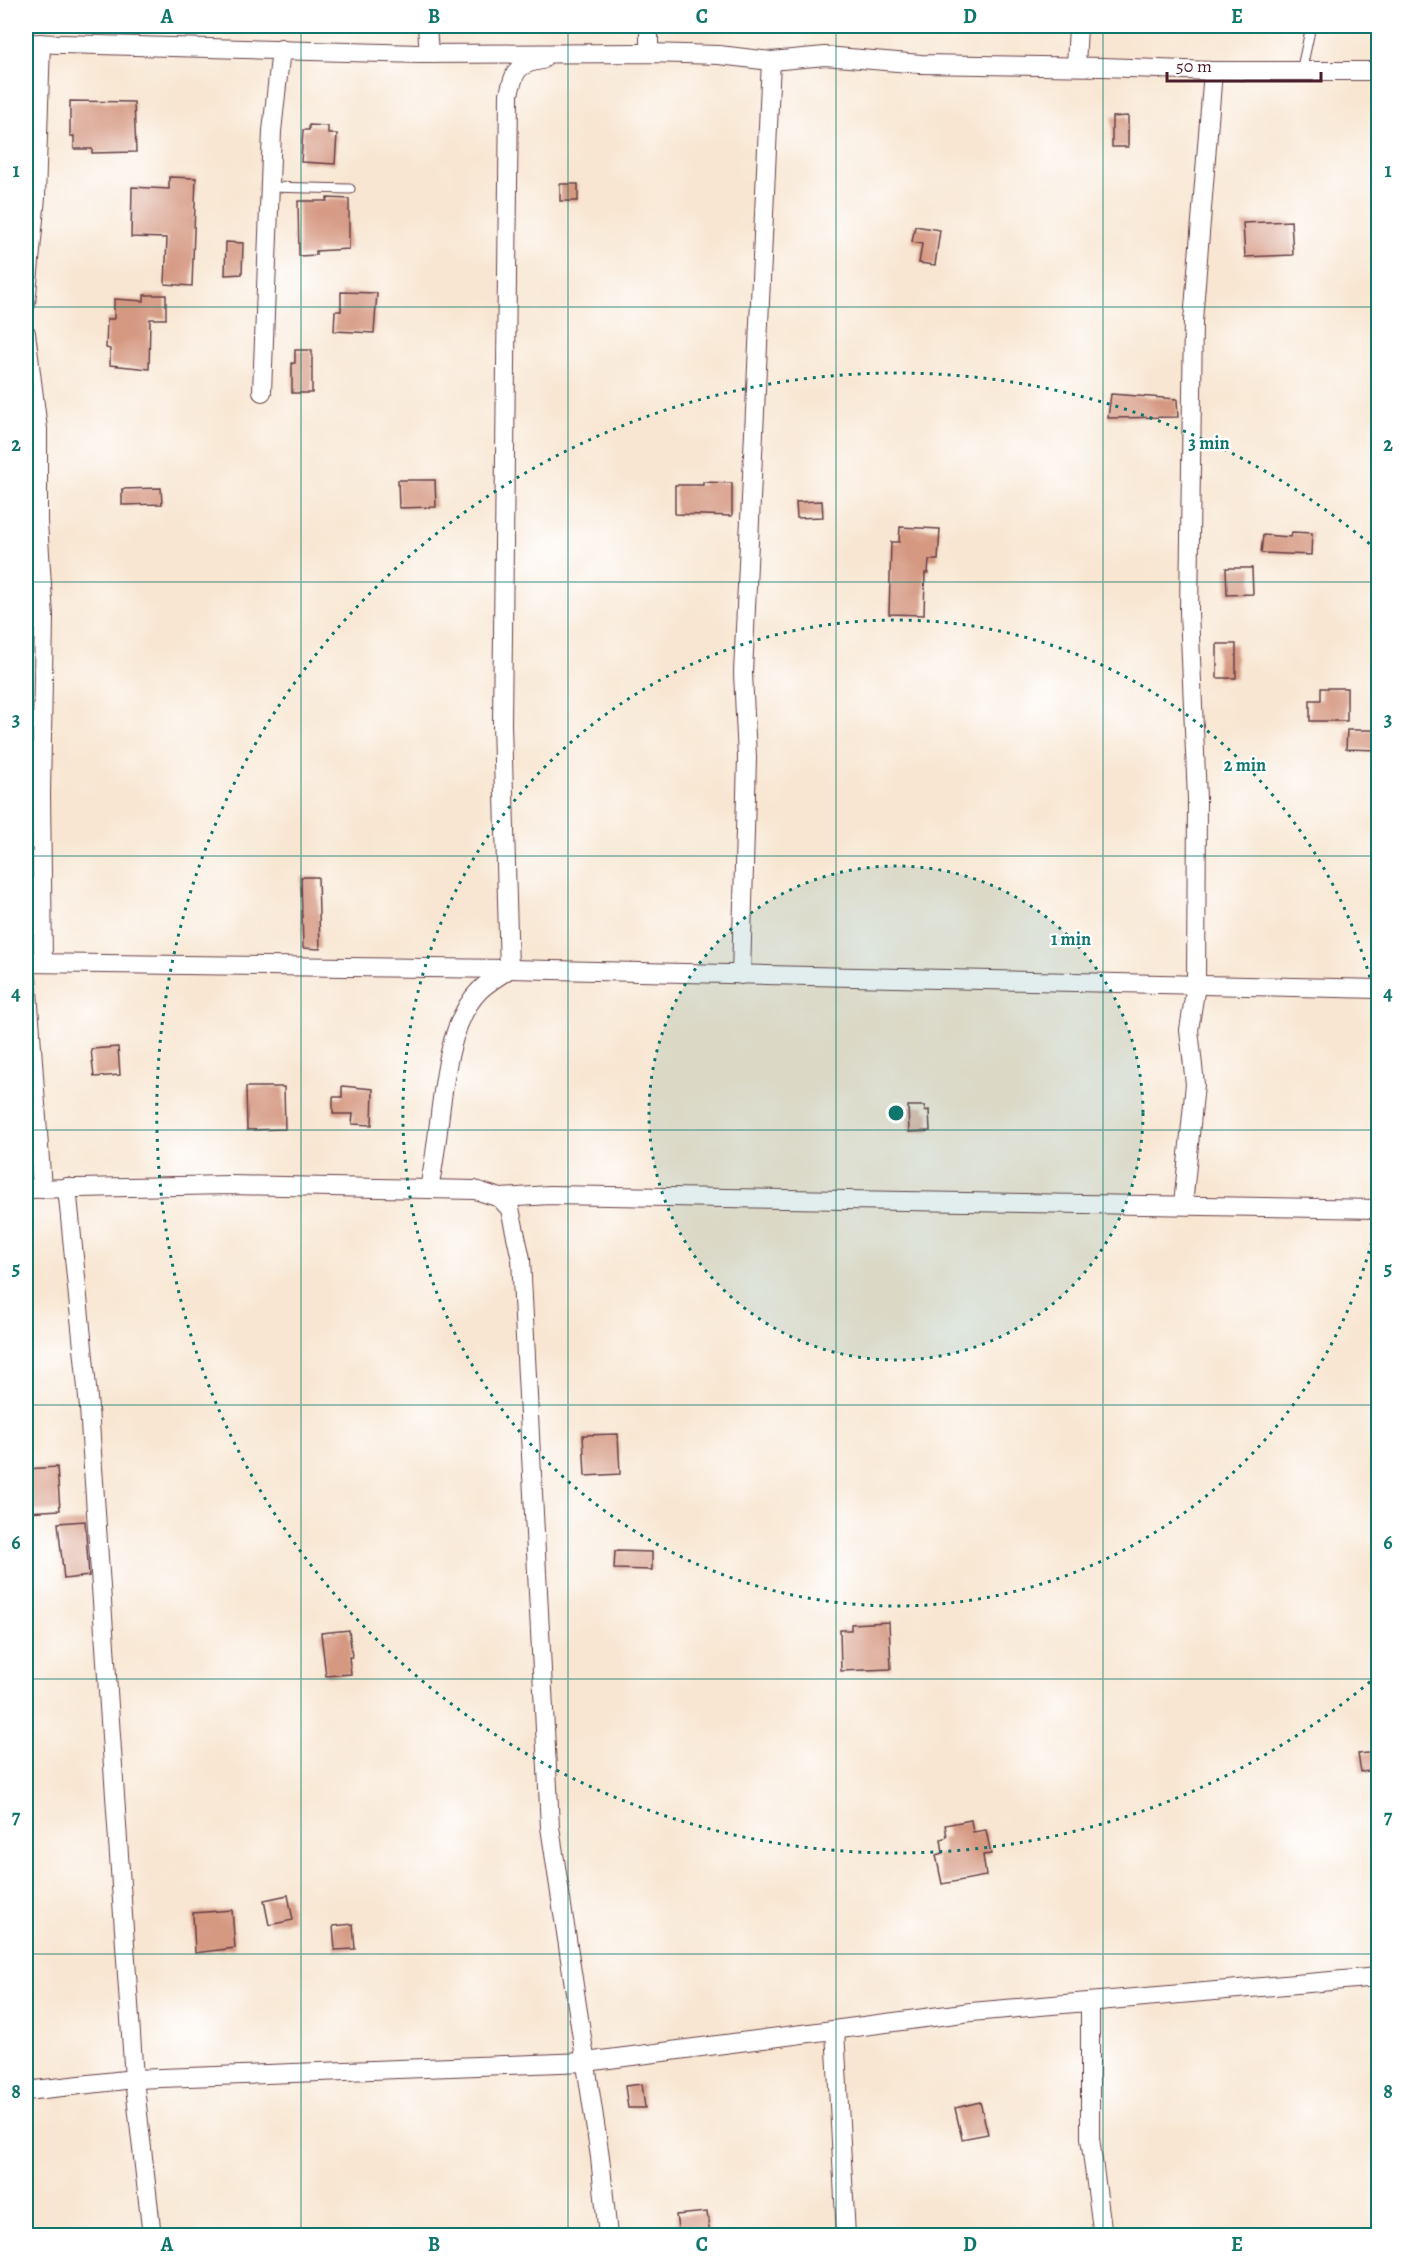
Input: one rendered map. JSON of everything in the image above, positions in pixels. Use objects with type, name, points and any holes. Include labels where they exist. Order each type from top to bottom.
[{"type":"street","points":[[428,26],[429,54]]},
{"type":"street","points":[[649,26],[649,53]]},
{"type":"street","points":[[1076,66],[1078,26]]},
{"type":"street","points":[[26,304],[36,197],[33,43],[429,54],[649,53],[771,61],[825,56],[921,64],[1214,71],[1378,71]]},
{"type":"street","points":[[262,392],[269,187],[281,49]]},
{"type":"street","points":[[509,969],[502,712],[509,94],[514,74],[525,63],[577,55]]},
{"type":"street","points":[[741,975],[747,758],[743,673],[771,61]]},
{"type":"street","points":[[1184,1205],[1195,1084],[1189,1030],[1196,985],[1197,799],[1189,612],[1193,321],[1214,71]]},
{"type":"street","points":[[26,333],[38,429],[38,522],[44,616],[41,794],[31,963],[34,1189],[67,1187],[429,1187],[475,1190],[500,1198],[550,1195],[1378,1209]]},
{"type":"street","points":[[31,963],[509,969],[1378,989]]},
{"type":"street","points":[[429,1187],[436,1161],[443,1089],[455,1038],[478,991],[509,969]]},
{"type":"street","points":[[67,1187],[89,1408],[134,2079],[152,2235]]},
{"type":"street","points":[[500,1198],[514,1218],[521,1259],[550,1827],[586,2062],[608,2235]]},
{"type":"street","points":[[26,2091],[134,2079],[586,2062],[970,2012],[1378,1977]]},
{"type":"street","points":[[1090,2002],[1090,2138],[1103,2235]]},
{"type":"street","points":[[835,2030],[846,2235]]},
{"type":"lane","points":[[1300,72],[1311,26]]},
{"type":"lane","points":[[269,187],[350,189]]},
{"type":"building","points":[[70,101],[134,102],[136,152],[92,153],[92,149],[74,149],[74,136],[70,136]]},
{"type":"building","points":[[1128,116],[1128,147],[1112,147],[1112,117]]},
{"type":"building","points":[[309,125],[328,126],[328,134],[337,134],[335,164],[301,162],[303,130],[309,130]]},
{"type":"building","points":[[169,177],[196,178],[192,286],[165,284],[167,238],[131,237],[132,187],[169,189]]},
{"type":"building","points":[[560,184],[578,184],[578,201],[560,201]]},
{"type":"building","points":[[327,198],[349,199],[349,249],[316,251],[316,255],[299,256],[298,201],[327,201]]},
{"type":"building","points":[[1291,221],[1293,255],[1245,257],[1243,223]]},
{"type":"building","points":[[915,226],[940,230],[935,265],[919,263],[922,244],[912,242]]},
{"type":"building","points":[[226,242],[243,243],[242,274],[225,275]]},
{"type":"building","points":[[341,292],[377,293],[374,333],[334,331],[335,311],[341,311]]},
{"type":"building","points":[[144,295],[166,295],[166,319],[150,319],[149,369],[110,365],[110,349],[106,348],[107,319],[114,319],[114,299],[144,301]]},
{"type":"building","points":[[295,350],[312,350],[312,393],[292,393],[292,363],[295,363]]},
{"type":"building","points":[[1111,394],[1177,399],[1178,417],[1108,418]]},
{"type":"building","points":[[398,480],[435,480],[436,507],[399,508]]},
{"type":"building","points":[[703,482],[732,483],[732,516],[675,514],[675,485],[703,485]]},
{"type":"building","points":[[161,488],[162,504],[122,505],[122,489]]},
{"type":"building","points":[[822,501],[823,517],[797,518],[796,502]]},
{"type":"building","points":[[900,527],[940,529],[938,560],[929,560],[928,573],[925,573],[924,615],[889,614],[891,542],[899,542]]},
{"type":"building","points":[[1292,532],[1312,533],[1311,555],[1261,553],[1263,535],[1291,537]]},
{"type":"building","points":[[1226,568],[1252,568],[1253,594],[1227,595]]},
{"type":"building","points":[[1217,644],[1236,644],[1236,678],[1217,678]]},
{"type":"building","points":[[1321,688],[1347,688],[1347,721],[1310,721],[1310,700],[1321,700]]},
{"type":"building","points":[[1347,730],[1378,730],[1378,750],[1346,749]]},
{"type":"building","points":[[301,877],[318,877],[320,949],[303,948]]},
{"type":"building","points":[[118,1047],[120,1075],[94,1077],[91,1049]]},
{"type":"building","points":[[342,1086],[373,1089],[372,1125],[352,1124],[353,1114],[333,1114],[333,1097],[342,1097]]},
{"type":"building","points":[[246,1087],[284,1087],[285,1129],[247,1130]]},
{"type":"building","points":[[908,1106],[925,1106],[925,1111],[929,1110],[930,1131],[909,1132]]},
{"type":"building","points":[[618,1434],[620,1474],[585,1476],[583,1435]]},
{"type":"building","points":[[57,1467],[60,1510],[26,1512],[26,1469]]},
{"type":"building","points":[[85,1521],[89,1576],[64,1579],[58,1523]]},
{"type":"building","points":[[615,1551],[652,1552],[652,1570],[614,1569]]},
{"type":"building","points":[[889,1622],[891,1669],[841,1671],[840,1630],[851,1630],[851,1624]]},
{"type":"building","points":[[349,1630],[351,1674],[326,1676],[321,1633]]},
{"type":"building","points":[[1378,1752],[1378,1770],[1361,1772],[1358,1754]]},
{"type":"building","points":[[971,1820],[973,1832],[986,1830],[991,1854],[983,1855],[986,1876],[942,1884],[936,1855],[943,1853],[941,1839],[947,1837],[945,1825]]},
{"type":"building","points":[[288,1895],[293,1920],[269,1925],[264,1900]]},
{"type":"building","points":[[232,1910],[235,1948],[195,1953],[193,1913]]},
{"type":"building","points":[[353,1924],[355,1949],[335,1950],[333,1926]]},
{"type":"building","points":[[642,2084],[645,2108],[628,2108],[625,2086]]},
{"type":"building","points":[[980,2102],[988,2134],[962,2139],[955,2108]]},
{"type":"building","points":[[707,2212],[710,2235],[679,2235],[676,2215]]}]
